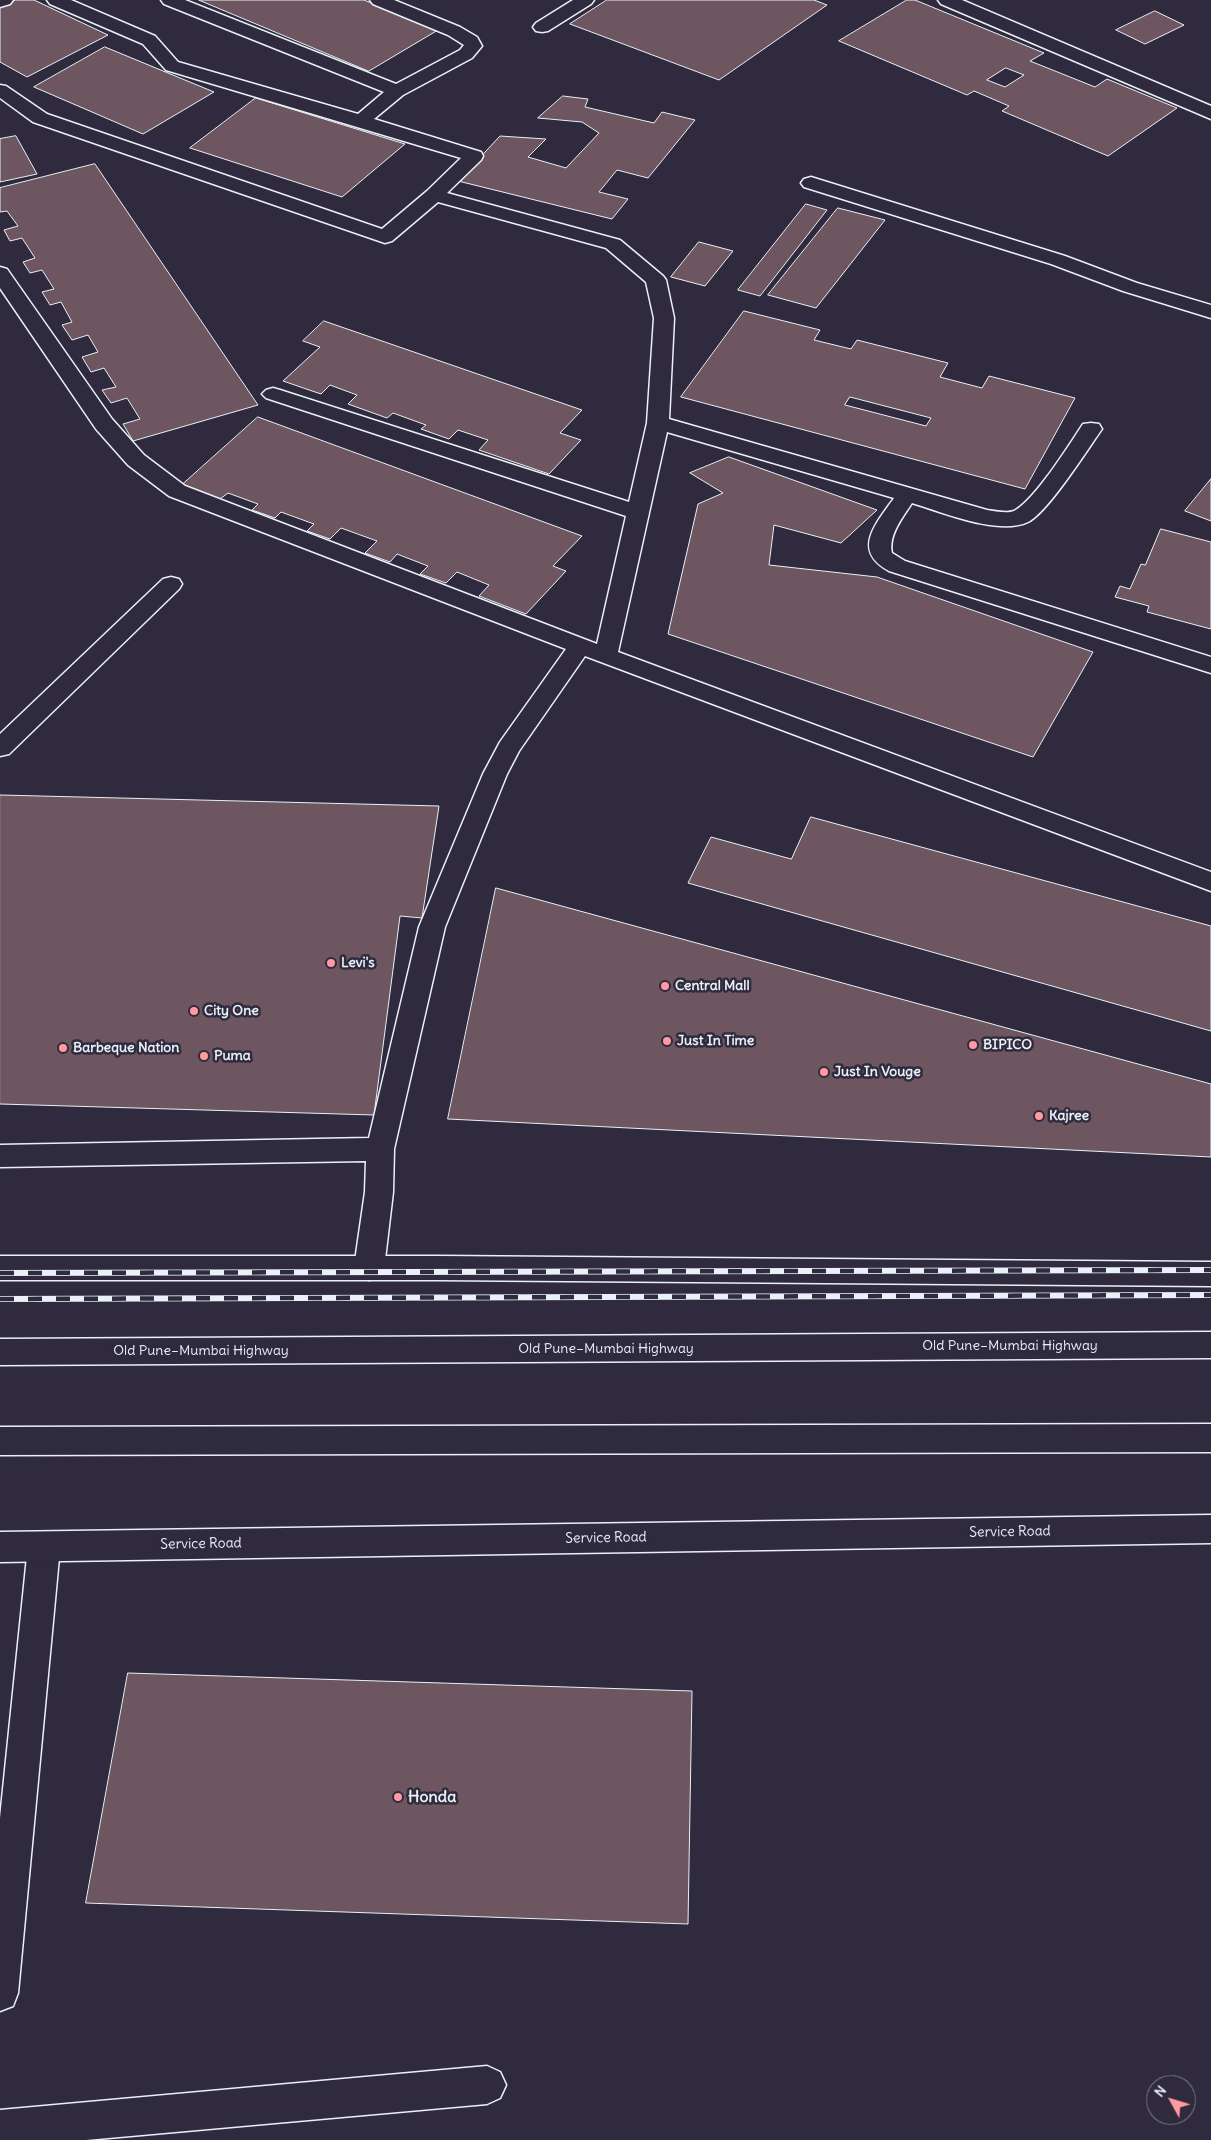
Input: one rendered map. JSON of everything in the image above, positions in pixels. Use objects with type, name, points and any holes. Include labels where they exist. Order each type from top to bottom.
[{"type":"main road","points":[[0,2],[4,0]]},
{"type":"main road","points":[[0,90],[40,118],[386,237],[434,195],[474,156],[172,66],[149,40],[56,0]]},
{"type":"main road","points":[[170,0],[397,91]]},
{"type":"main road","points":[[361,122],[397,91],[466,54],[473,46],[471,41],[454,31],[379,0]]},
{"type":"main road","points":[[542,28],[585,0]]},
{"type":"main road","points":[[948,0],[1211,113]]},
{"type":"main road","points":[[1192,105],[1211,95]]},
{"type":"main road","points":[[811,183],[1058,260],[1130,288],[1211,312]]},
{"type":"main road","points":[[434,195],[613,244],[656,280],[664,318],[658,423],[606,655]]},
{"type":"main road","points":[[0,273],[104,424],[136,460],[177,490],[580,646],[1211,882]]},
{"type":"main road","points":[[274,394],[638,512]]},
{"type":"main road","points":[[658,423],[986,517],[1006,519],[1020,517],[1034,506],[1091,429]]},
{"type":"main road","points":[[907,494],[880,537],[879,549],[882,557],[897,566],[1211,665]]},
{"type":"main road","points":[[0,748],[171,584]]},
{"type":"main road","points":[[369,1268],[379,1192],[380,1149],[432,926],[494,774],[509,748],[580,646]]},
{"type":"main road","points":[[0,1156],[380,1149]]},
{"type":"main road","points":[[0,1268],[369,1268],[1211,1274]]},
{"type":"main road","name":"Old Pune–Mumbai Highway","points":[[0,1352],[1211,1345]]},
{"type":"main road","points":[[0,1441],[1211,1438]]},
{"type":"main road","name":"Service Road","points":[[0,1547],[1211,1528]]},
{"type":"main road","points":[[0,1993],[44,1547]]},
{"type":"main road","points":[[0,2128],[487,2084]]},
{"type":"building","points":[[16,0],[34,0],[108,35],[27,77],[0,62],[0,7]]},
{"type":"building","points":[[199,0],[364,0],[438,30],[369,71]]},
{"type":"building","points":[[607,0],[814,0],[827,5],[719,80],[570,24]]},
{"type":"building","points":[[907,0],[915,0],[1044,53],[1030,61],[1095,87],[1107,79],[1177,108],[1108,156],[1002,111],[1009,106],[974,91],[967,95],[839,41]],"holes":[[[1006,68],[1024,75],[1005,87],[987,80]]]},
{"type":"building","points":[[1155,11],[1184,25],[1145,44],[1116,30]]},
{"type":"building","points":[[105,47],[214,92],[143,134],[34,87]]},
{"type":"building","points":[[563,96],[588,99],[585,107],[654,123],[662,112],[695,120],[648,178],[617,170],[599,192],[628,199],[612,219],[458,181],[500,136],[546,139],[528,157],[566,168],[599,133],[582,122],[538,118]]},
{"type":"building","points":[[256,98],[405,144],[342,197],[190,148]]},
{"type":"building","points":[[16,136],[37,174],[0,182],[0,139]]},
{"type":"building","points":[[95,164],[258,405],[133,441],[123,424],[140,419],[127,398],[111,403],[102,390],[116,387],[104,368],[91,372],[82,357],[98,352],[88,335],[72,340],[62,325],[72,322],[61,302],[50,305],[42,292],[54,289],[42,270],[30,273],[23,262],[35,258],[22,238],[10,241],[4,230],[18,226],[7,211],[0,212],[0,188]]},
{"type":"building","points":[[806,204],[827,210],[760,296],[738,290]]},
{"type":"building","points":[[838,208],[885,220],[816,308],[768,295]]},
{"type":"building","points":[[699,242],[733,251],[705,286],[671,277]]},
{"type":"building","points":[[744,311],[820,330],[814,340],[851,349],[857,340],[948,363],[940,377],[982,388],[989,376],[1075,398],[1025,489],[681,397]],"holes":[[[850,397],[931,418],[926,426],[845,405]]]},
{"type":"building","points":[[324,321],[582,410],[560,433],[581,440],[549,474],[479,450],[488,440],[458,430],[449,439],[421,429],[426,425],[393,413],[387,418],[348,404],[357,395],[330,385],[321,394],[283,381],[320,347],[303,341]]},
{"type":"building","points":[[258,417],[582,536],[553,566],[566,571],[526,614],[479,596],[489,585],[457,572],[446,583],[420,574],[428,566],[397,554],[390,562],[365,553],[377,541],[341,528],[330,539],[307,531],[314,524],[281,512],[275,518],[252,510],[258,504],[228,493],[220,499],[182,485]]},
{"type":"building","points":[[729,457],[877,510],[841,543],[774,525],[769,565],[877,577],[1093,652],[1033,757],[668,634],[698,504],[723,493],[690,473]]},
{"type":"building","points":[[1211,479],[1211,521],[1185,511]]},
{"type":"building","points":[[1161,529],[1211,542],[1211,629],[1147,612],[1149,606],[1115,597],[1120,586],[1130,589],[1141,564],[1145,565]]},
{"type":"building","name":"City One","points":[[0,795],[439,806],[422,918],[400,916],[374,1115],[0,1104]]},
{"type":"building","points":[[811,817],[1211,926],[1211,1031],[688,883],[711,837],[791,859]]},
{"type":"building","name":"Central Mall","points":[[496,888],[1211,1084],[1211,1157],[448,1119]]},
{"type":"building","name":"Honda","points":[[128,1673],[692,1691],[688,1924],[86,1903]]},
{"type":"railway","points":[[0,1273],[1211,1270]]},
{"type":"railway","points":[[0,1299],[1211,1295]]},
{"type":"place","name":"Levi's","points":[[331,963]]},
{"type":"place","name":"Central Mall","points":[[665,986]]},
{"type":"place","name":"City One","points":[[194,1011]]},
{"type":"place","name":"Just In Time","points":[[667,1041]]},
{"type":"place","name":"BIPICO","points":[[973,1045]]},
{"type":"place","name":"Barbeque Nation","points":[[63,1048]]},
{"type":"place","name":"Puma","points":[[204,1056]]},
{"type":"place","name":"Just In Vouge","points":[[824,1072]]},
{"type":"place","name":"Kajree","points":[[1039,1116]]},
{"type":"place","name":"Honda","points":[[398,1797]]}]
